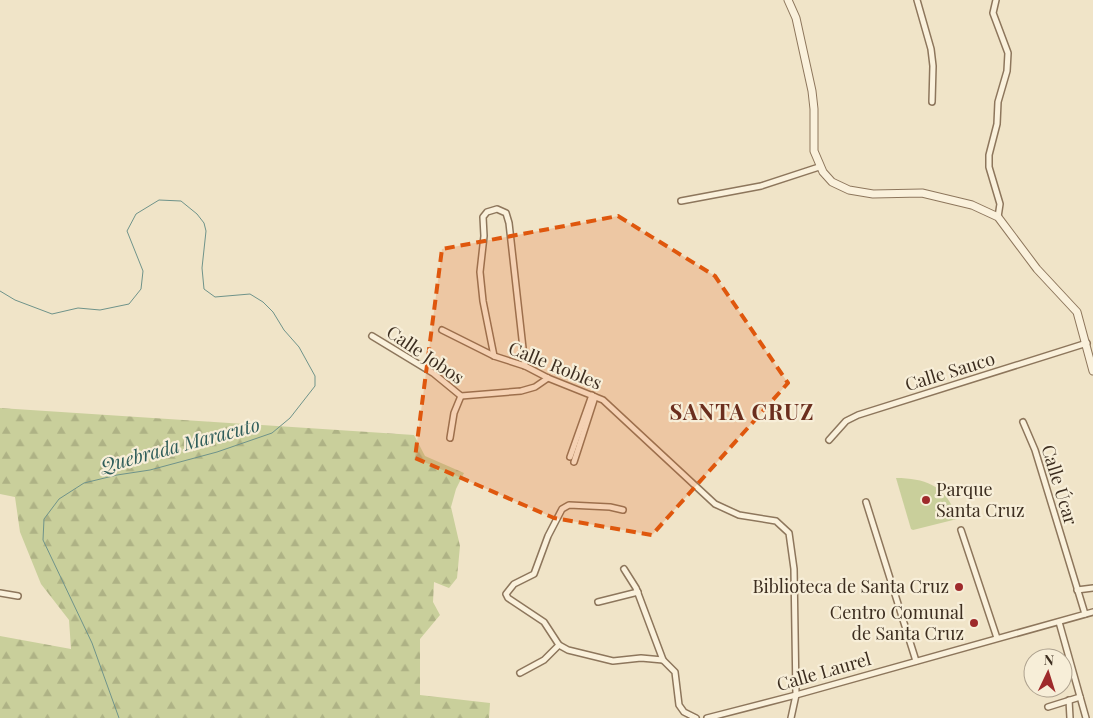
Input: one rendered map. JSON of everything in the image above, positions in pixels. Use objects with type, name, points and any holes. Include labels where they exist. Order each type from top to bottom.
[{"type":"street","points":[[788,0],[796,18],[812,91],[814,151],[819,167],[832,182],[849,190],[873,194],[922,193],[972,205],[998,217],[1037,269],[1078,312],[1093,371]]},
{"type":"street","points":[[917,0],[931,49],[933,66],[932,102]]},
{"type":"street","points":[[996,0],[993,13],[1008,53],[1006,71],[998,102],[997,124],[989,155],[989,167],[1000,204],[998,217]]},
{"type":"street","points":[[681,200],[761,186],[819,167]]},
{"type":"street","points":[[494,356],[483,302],[480,272],[484,236],[483,217],[487,212],[497,209],[506,213],[509,223],[525,366]]},
{"type":"street","name":"Calle Robles","points":[[442,330],[494,356],[525,366],[548,378],[603,400],[715,504],[739,515],[776,521],[789,533],[794,569],[796,695],[791,718]]},
{"type":"street","name":"Calle Jobos","points":[[372,336],[433,373],[461,396],[522,391],[535,387],[548,378]]},
{"type":"street","name":"Calle Sauco","points":[[829,440],[846,421],[858,415],[1086,343]]},
{"type":"street","points":[[450,438],[454,413],[461,396]]},
{"type":"street","points":[[572,459],[593,396]]},
{"type":"street","name":"Calle Úcar","points":[[1023,422],[1035,450],[1085,614]]},
{"type":"street","points":[[866,502],[916,660]]},
{"type":"street","points":[[623,510],[610,507],[569,505],[562,509],[548,536],[534,574],[514,584],[506,594],[508,598],[544,622],[559,645],[568,650],[613,661],[641,658],[663,660]]},
{"type":"street","points":[[961,530],[997,638]]},
{"type":"street","points":[[624,569],[638,592],[663,660],[675,672],[679,705],[684,712],[696,718]]},
{"type":"street","points":[[1077,590],[1093,588]]},
{"type":"street","points":[[598,602],[638,592]]},
{"type":"street","points":[[0,593],[18,596]]},
{"type":"street","name":"Calle Laurel","points":[[707,718],[1093,612]]},
{"type":"street","points":[[1059,622],[1086,718]]},
{"type":"street","points":[[520,673],[544,660],[559,645]]},
{"type":"street","points":[[1048,707],[1080,697]]},
{"type":"street","points":[[1069,700],[1070,718]]},
{"type":"highlighted area","points":[[618,216],[715,276],[788,383],[652,535],[554,518],[415,458],[442,249]]},
{"type":"green space","points":[[0,408],[414,435],[425,456],[464,473],[456,489],[451,507],[460,546],[457,578],[449,588],[434,582],[433,602],[440,615],[420,639],[420,695],[490,703],[489,718],[0,718],[0,636],[71,649],[69,620],[41,584],[20,532],[15,497],[0,494]]},
{"type":"green space","name":"Parque Santa Cruz","points":[[896,478],[918,480],[935,487],[948,500],[957,519],[911,529]]},
{"type":"waterway","name":"Quebrada Maracuto","points":[[0,291],[15,300],[52,314],[78,308],[100,310],[129,304],[141,289],[143,271],[127,231],[136,214],[159,200],[181,201],[197,214],[204,223],[206,231],[202,268],[204,289],[215,297],[250,294],[263,302],[273,312],[284,330],[299,347],[315,376],[315,386],[290,418],[272,433],[217,452],[150,470],[84,483],[59,499],[44,519],[43,540],[92,643],[119,718]]},
{"type":"place","name":"Parque Santa Cruz","points":[[926,500]]},
{"type":"place","name":"Biblioteca de Santa Cruz","points":[[959,587]]},
{"type":"place","name":"Centro Comunal de Santa Cruz","points":[[974,623]]},
{"type":"district","name":"SANTA CRUZ","points":[[742,412]]}]
